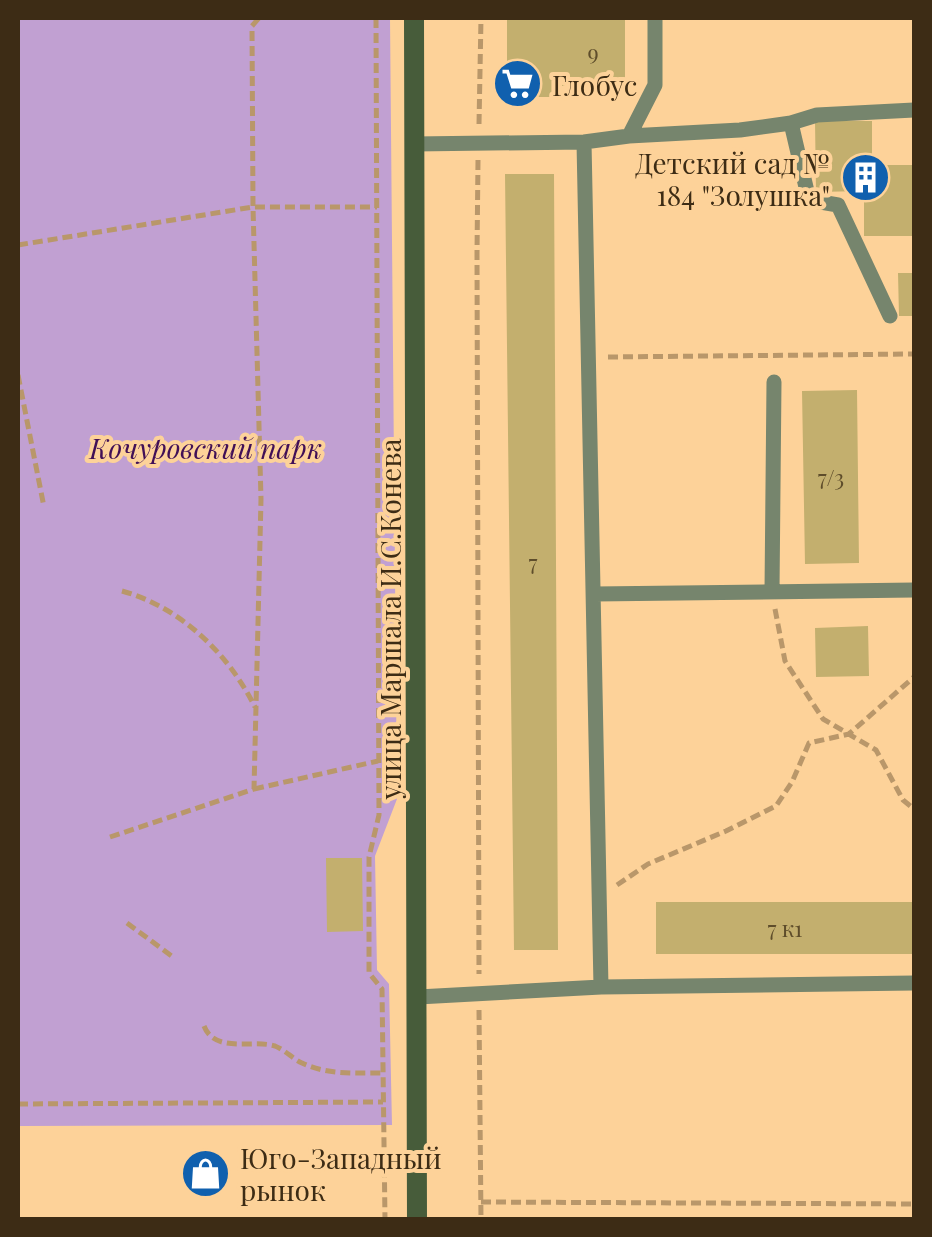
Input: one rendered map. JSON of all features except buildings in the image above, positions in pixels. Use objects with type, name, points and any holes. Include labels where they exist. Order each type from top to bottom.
[{"type":"main road","name":"улица Маршала И.С.Конева","points":[[414,18],[418,1220]]},
{"type":"lane","points":[[628,136],[655,85],[655,18]]},
{"type":"lane","points":[[414,144],[584,142],[740,130],[818,115],[914,110]]},
{"type":"lane","points":[[792,123],[809,200],[838,205],[890,316]]},
{"type":"lane","points":[[584,142],[601,986]]},
{"type":"lane","points":[[772,591],[774,382]]},
{"type":"lane","points":[[595,594],[914,590]]},
{"type":"lane","points":[[418,997],[601,986],[914,983]]},
{"type":"path","points":[[254,790],[261,499],[252,26],[258,18]]},
{"type":"path","points":[[376,18],[380,814],[369,857],[369,972],[382,989],[386,1220]]},
{"type":"path","points":[[481,1220],[476,252],[482,18]]},
{"type":"path","points":[[18,245],[253,206],[376,206]]},
{"type":"path","points":[[589,357],[914,354]]},
{"type":"path","points":[[18,375],[44,507]]},
{"type":"path","points":[[122,591],[152,601],[191,627],[217,652],[245,688],[256,710]]},
{"type":"path","points":[[772,591],[784,661],[823,719],[876,750],[903,800],[914,809]]},
{"type":"path","points":[[600,897],[648,864],[776,806],[792,782],[809,743],[848,734],[914,677]]},
{"type":"path","points":[[110,837],[254,790],[379,760]]},
{"type":"path","points":[[127,923],[173,957]]},
{"type":"path","points":[[204,1026],[214,1040],[278,1047],[304,1064],[332,1072],[382,1074]]},
{"type":"path","points":[[18,1104],[382,1102]]},
{"type":"path","points":[[481,1202],[914,1204]]},
{"type":"green space","name":"Кочуровский парк","points":[[18,18],[390,18],[397,799],[375,856],[377,970],[389,984],[392,1125],[18,1126]]},
{"type":"place","name":"Глобус","points":[[517,84]]},
{"type":"place","name":"Детский сад № 184 \"Золушка\"","points":[[865,178]]},
{"type":"place","name":"Юго-Западный рынок","points":[[205,1173]]}]
